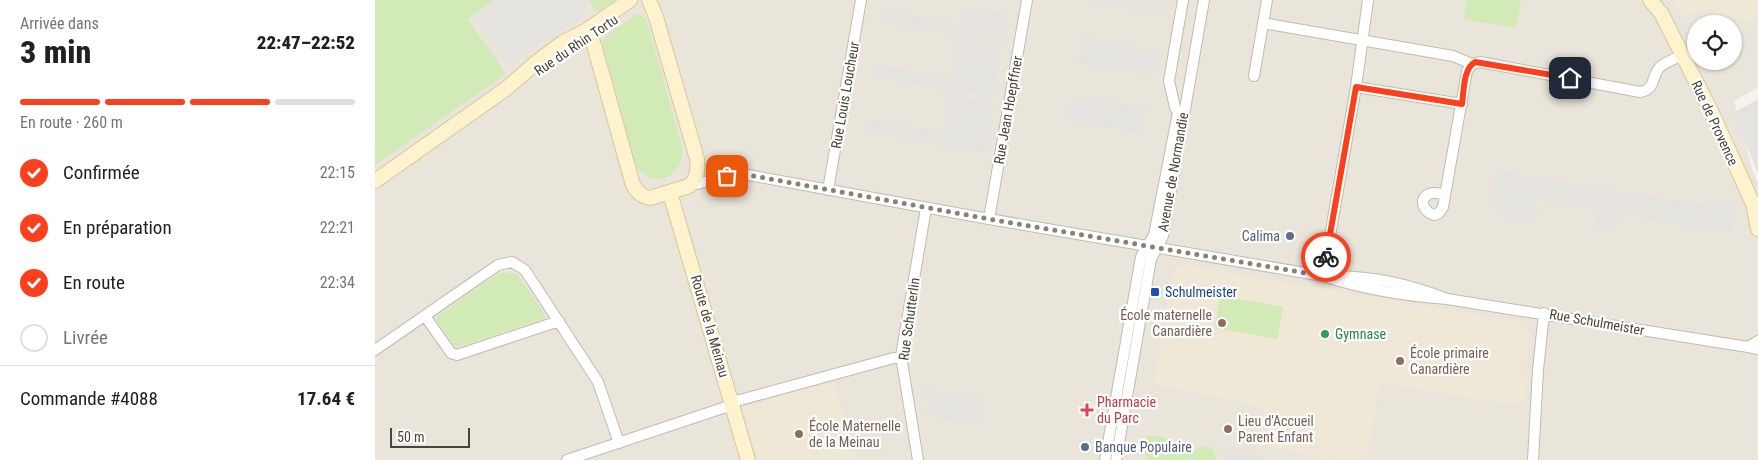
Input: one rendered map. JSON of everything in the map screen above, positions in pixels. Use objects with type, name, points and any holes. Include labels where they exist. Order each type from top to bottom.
[{"type":"street","name":"Rue du Rhin Tortu","points":[[375,181],[507,88],[550,64],[630,0]]},
{"type":"street","name":"Rue du Rhin Tortu","points":[[588,32],[644,0]]},
{"type":"street","points":[[588,32],[633,185],[637,192],[643,197],[649,198],[689,186],[698,171],[697,159],[649,0]]},
{"type":"street","name":"Rue Louis Loucheur","points":[[828,190],[861,0]]},
{"type":"street","name":"Rue Jean Hoepffner","points":[[989,219],[1027,0]]},
{"type":"street","name":"Avenue de Normandie","points":[[1115,460],[1154,235],[1178,113],[1169,81],[1183,0]]},
{"type":"street","name":"Avenue de Normandie","points":[[1105,460],[1141,257],[1163,236],[1204,0]]},
{"type":"street","points":[[1254,76],[1267,0]]},
{"type":"street","points":[[1323,276],[1356,87],[1368,0]]},
{"type":"street","name":"Rue de Provence","points":[[1651,0],[1659,7],[1712,113],[1756,212],[1758,229]]},
{"type":"street","points":[[1263,23],[1453,56],[1471,64],[1480,62],[1641,92],[1650,89],[1655,75],[1662,66],[1683,55]]},
{"type":"street","points":[[1445,195],[1467,71],[1471,64]]},
{"type":"street","points":[[1356,87],[1462,104]]},
{"type":"street","name":"Rue Schulmeister","points":[[689,186],[727,176],[743,174],[989,219],[1323,276],[1370,289],[1423,297],[1447,298],[1753,348],[1758,341]]},
{"type":"street","name":"Route de la Meinau","points":[[670,193],[748,460]]},
{"type":"street","name":"Rue Schutterlin","points":[[918,460],[901,356],[927,208]]},
{"type":"street","points":[[375,350],[498,265],[512,262],[525,270],[599,382],[619,443]]},
{"type":"street","points":[[1533,460],[1538,370],[1544,313]]},
{"type":"street","points":[[425,316],[451,353],[457,355],[559,322]]},
{"type":"street","points":[[567,460],[740,400],[901,356]]},
{"type":"shaded area","points":[[375,0],[1758,0],[1758,88],[1734,101],[1753,172],[1758,183],[1758,460],[375,460]]},
{"type":"shaded area","points":[[495,0],[586,0],[583,17],[507,62],[476,15]]},
{"type":"shaded area","points":[[1088,0],[1165,0],[1162,15],[1088,2]]},
{"type":"shaded area","points":[[1673,0],[1758,0],[1758,23],[1742,20],[1742,15],[1720,15],[1701,11],[1682,16]]},
{"type":"shaded area","points":[[964,8],[1010,15],[1005,43],[970,38],[969,44],[1001,49],[993,97],[961,91],[960,97],[994,103],[986,152],[940,145]]},
{"type":"shaded area","points":[[885,11],[954,24],[953,34],[883,22]]},
{"type":"shaded area","points":[[1082,37],[1156,51],[1152,75],[1077,62]]},
{"type":"shaded area","points":[[875,64],[947,78],[945,90],[873,77]]},
{"type":"shaded area","points":[[1072,95],[1146,109],[1142,133],[1067,120]]},
{"type":"shaded area","points":[[1758,99],[1758,173],[1733,113]]},
{"type":"shaded area","points":[[865,119],[936,131],[934,143],[863,131]]},
{"type":"shaded area","points":[[1496,171],[1713,207],[1715,200],[1734,204],[1731,233],[1621,214],[1618,217],[1616,233],[1594,230],[1597,210],[1539,199],[1533,205],[1538,213],[1532,217],[1519,220],[1510,219],[1499,211],[1493,199]]},
{"type":"shaded area","name":"École primaire Canardière","points":[[1183,265],[1523,323],[1529,331],[1525,406],[1380,383],[1366,460],[1333,460],[1257,444],[1263,407],[1154,384],[1173,272]]},
{"type":"shaded area","name":"École Maternelle de la Meinau","points":[[834,382],[856,460],[758,460],[743,408]]},
{"type":"shaded area","points":[[926,389],[984,400],[979,425],[926,415],[929,399],[925,398]]},
{"type":"shaded area","points":[[1223,450],[1280,460],[1221,460]]},
{"type":"green space","points":[[375,0],[494,0],[468,19],[506,74],[375,165]]},
{"type":"green space","points":[[589,0],[615,0],[597,12]]},
{"type":"green space","points":[[1467,0],[1521,0],[1516,28],[1464,19]]},
{"type":"green space","points":[[635,15],[641,15],[646,19],[683,150],[677,168],[666,178],[651,178],[643,174],[636,166],[603,45],[603,40],[606,36]]},
{"type":"green space","points":[[501,272],[518,275],[545,315],[544,319],[458,347],[454,345],[437,321],[437,316]]},
{"type":"green space","points":[[1220,296],[1283,307],[1277,339],[1215,328]]},
{"type":"green space","points":[[1147,436],[1170,440],[1192,454],[1199,447],[1211,448],[1216,460],[1192,460],[1189,458],[1185,460],[1149,460],[1144,448]]},
{"type":"way so far","points":[[727,176],[743,174],[989,219],[1129,242],[1147,247],[1323,276],[1326,257]]},
{"type":"place","name":"Calima","points":[[1290,236]]},
{"type":"place","name":"Schulmeister","points":[[1155,292]]},
{"type":"place","name":"École maternelle Canardière","points":[[1222,323]]},
{"type":"place","name":"Gymnase","points":[[1325,334]]},
{"type":"place","name":"École primaire Canardière","points":[[1400,361]]},
{"type":"place","name":"Pharmacie du Parc","points":[[1087,410]]},
{"type":"place","name":"Lieu d'Accueil Parent Enfant","points":[[1228,429]]},
{"type":"place","name":"École Maternelle de la Meinau","points":[[799,434]]},
{"type":"place","name":"Banque Populaire","points":[[1085,447]]},
{"type":"route","points":[[1326,257],[1356,87],[1462,104],[1467,71],[1471,64],[1475,62],[1570,78]]}]
